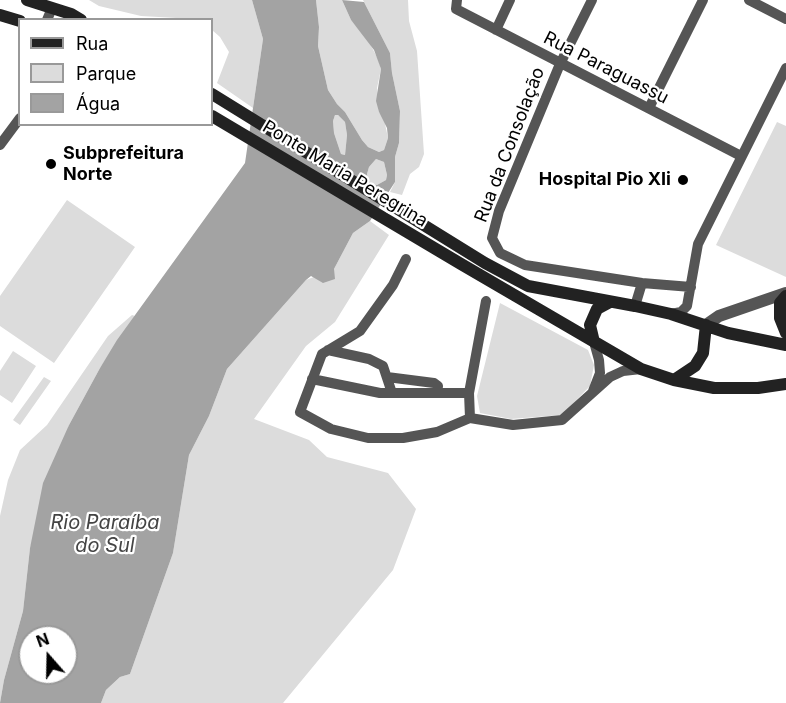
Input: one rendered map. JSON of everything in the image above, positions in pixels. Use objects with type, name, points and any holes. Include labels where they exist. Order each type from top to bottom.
[{"type":"main road","points":[[27,0],[50,14],[75,18]]},
{"type":"main road","points":[[0,15],[18,20]]},
{"type":"main road","name":"Ponte Maria Peregrina","points":[[213,95],[481,268]]},
{"type":"main road","name":"Ponte Maria Peregrina","points":[[213,117],[460,264],[481,268]]},
{"type":"main road","points":[[481,268],[528,286],[671,314],[728,333],[786,345]]},
{"type":"main road","points":[[481,268],[594,342],[640,369],[674,380],[714,388],[758,388],[786,384]]},
{"type":"main road","points":[[786,295],[780,303],[780,318],[786,333]]},
{"type":"main road","points":[[594,342],[591,325],[597,309],[610,302]]},
{"type":"main road","points":[[674,380],[695,366],[703,353],[706,326]]},
{"type":"street","points":[[496,30],[510,0]]},
{"type":"street","name":"Rua da Consolação","points":[[592,0],[560,64],[499,211],[492,238],[500,253],[525,265],[642,283]]},
{"type":"street","points":[[649,108],[703,0]]},
{"type":"street","points":[[749,0],[786,19]]},
{"type":"street","name":"Rua Paraguassu","points":[[457,4],[496,30],[741,156]]},
{"type":"street","points":[[671,314],[681,312],[687,306],[698,244],[786,68]]},
{"type":"street","points":[[0,145],[18,121]]},
{"type":"street","points":[[406,259],[393,285],[360,331],[322,354],[300,412],[331,429],[368,438],[403,438],[437,432],[470,418],[513,425],[562,420],[610,376],[623,371],[640,369]]},
{"type":"street","points":[[635,306],[642,283],[691,287]]},
{"type":"street","points":[[706,326],[719,316],[786,295]]},
{"type":"street","points":[[470,418],[469,393],[486,301]]},
{"type":"street","points":[[593,391],[600,373],[594,342]]},
{"type":"street","points":[[328,350],[369,359],[383,366],[392,393]]},
{"type":"street","points":[[387,377],[434,383],[438,386],[437,393]]},
{"type":"street","points":[[312,379],[380,393],[469,393]]},
{"type":"green space","points":[[89,0],[252,0],[263,39],[253,108],[217,83],[229,52],[220,37],[213,31],[213,18],[141,16],[99,6]]},
{"type":"green space","points":[[316,0],[342,0],[351,20],[368,40],[378,59],[381,69],[377,88],[379,112],[384,119],[388,138],[384,150],[379,152],[368,147],[328,90],[318,46],[319,27]]},
{"type":"green space","points":[[363,0],[408,0],[409,21],[417,51],[424,154],[419,167],[410,174],[402,195],[390,192],[395,182],[400,111],[390,53]]},
{"type":"green space","points":[[335,115],[345,122],[347,135],[345,155],[341,154],[334,133]]},
{"type":"green space","points":[[777,122],[786,126],[786,277],[716,245]]},
{"type":"green space","points":[[376,159],[384,162],[387,175],[386,180],[377,185],[368,180],[367,174],[369,167]]},
{"type":"green space","points":[[67,200],[135,247],[54,363],[0,326],[0,296]]},
{"type":"green space","points":[[370,221],[389,235],[335,322],[306,346],[254,419],[309,440],[327,457],[388,473],[416,509],[393,570],[283,703],[101,703],[106,690],[120,677],[130,674],[173,553],[189,455],[209,416],[227,369],[306,280],[334,269],[353,233]]},
{"type":"green space","points":[[500,303],[588,350],[594,365],[590,386],[562,415],[511,419],[480,413],[477,396]]},
{"type":"green space","points":[[132,315],[135,316],[100,368],[69,425],[30,548],[23,611],[0,703],[0,516],[8,480],[20,450],[47,425],[108,336]]},
{"type":"green space","points":[[13,351],[36,366],[12,403],[0,395],[0,371]]},
{"type":"green space","points":[[44,377],[51,381],[20,425],[13,420]]},
{"type":"water","name":"Rio Paraíba do Sul","points":[[252,0],[316,0],[319,27],[318,46],[328,90],[368,147],[379,152],[384,150],[388,138],[387,128],[376,101],[381,69],[374,50],[351,20],[342,0],[364,2],[390,53],[400,111],[395,182],[370,221],[353,233],[334,269],[335,279],[323,283],[311,276],[306,280],[227,369],[209,416],[189,455],[173,553],[130,674],[120,677],[106,690],[101,703],[0,703],[18,629],[18,685],[78,685],[78,625],[19,625],[23,611],[30,548],[43,483],[69,425],[117,340],[245,163],[263,39]],"holes":[[[335,115],[345,122],[347,135],[345,155],[341,154],[334,133],[333,121]],[[376,159],[384,162],[387,175],[386,180],[377,185],[368,180],[367,174],[369,167]]]},
{"type":"place","name":"Subprefeitura Norte","points":[[51,164]]},
{"type":"place","name":"Hospital Pio XIi","points":[[683,180]]}]
